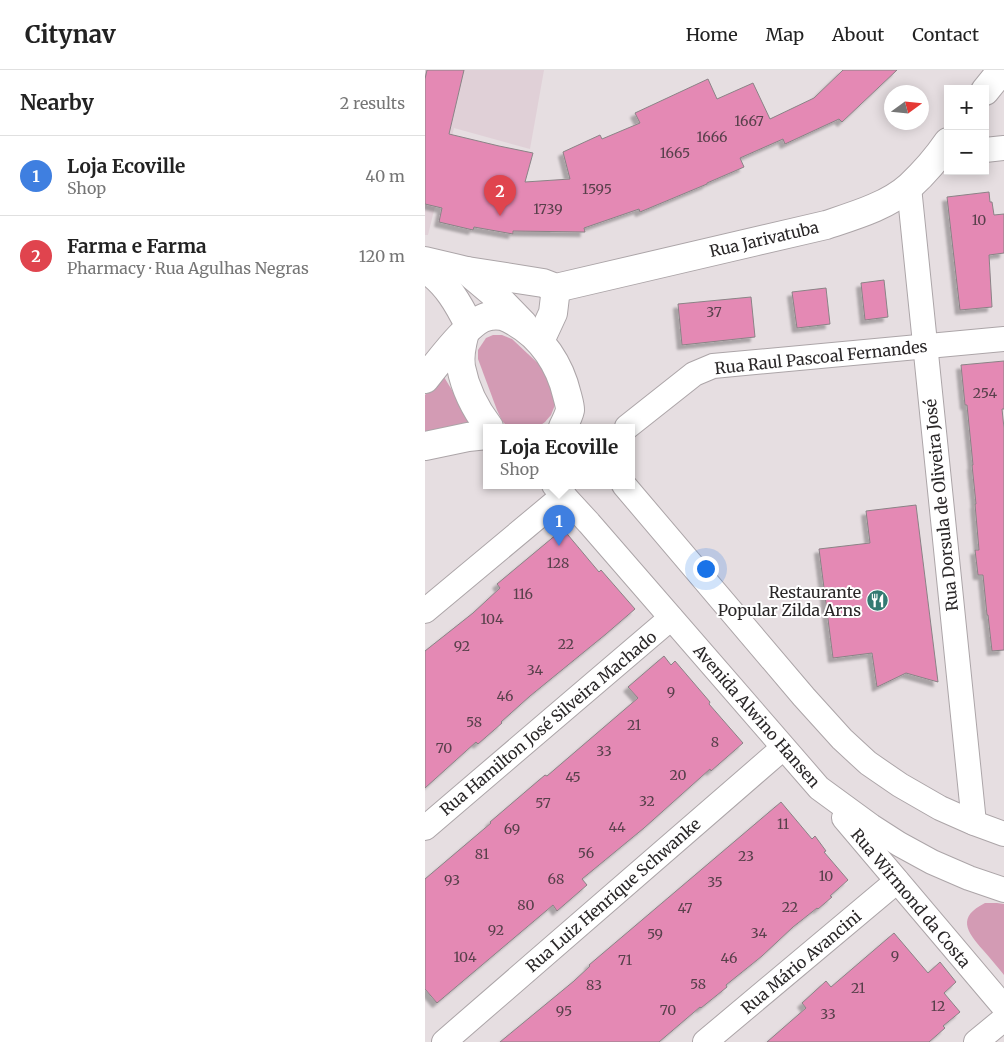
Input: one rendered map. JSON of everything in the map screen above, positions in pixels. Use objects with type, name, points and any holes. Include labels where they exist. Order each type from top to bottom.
[{"type":"main road","points":[[989,86],[1002,70]]},
{"type":"main road","name":"Rua Jarivatuba","points":[[425,379],[482,319],[543,284],[825,225],[855,216],[885,203],[909,187],[944,151]]},
{"type":"main road","points":[[425,260],[467,271],[543,284],[553,313],[533,334]]},
{"type":"main road","points":[[425,268],[442,283],[463,312],[533,334],[551,357],[564,382],[571,421]]},
{"type":"main road","points":[[467,271],[492,292],[482,319],[461,345],[460,365],[468,390],[487,424]]},
{"type":"main road","points":[[425,446],[483,435]]},
{"type":"street","points":[[989,150],[1004,148]]},
{"type":"street","name":"Rua Dorsula de Oliveira José","points":[[909,187],[974,823]]},
{"type":"street","name":"Rua Raul Pascoal Fernandes","points":[[631,424],[694,374],[713,366],[1004,339]]},
{"type":"street","points":[[627,489],[791,682],[842,739],[868,763],[900,786],[940,808],[1004,834]]},
{"type":"street","points":[[425,611],[559,490]]},
{"type":"street","name":"Avenida Alwino Hansen","points":[[559,490],[819,788],[899,844],[932,862],[969,878],[1004,890]]},
{"type":"street","name":"Rua Hamilton José Silveira Machado","points":[[425,828],[671,618]]},
{"type":"street","name":"Rua Luiz Henrique Schwanke","points":[[444,1042],[783,748]]},
{"type":"street","name":"Rua Wirmond da Costa","points":[[819,788],[1004,1007]]},
{"type":"street","name":"Rua Mário Avancini","points":[[705,1042],[897,881]]},
{"type":"street","points":[[976,1042],[1004,1019]]},
{"type":"shaded area","points":[[425,70],[544,70],[530,149],[454,128],[428,235],[425,235]]},
{"type":"shaded area","points":[[493,335],[502,335],[512,339],[543,368],[555,395],[555,405],[551,415],[542,424],[505,424],[502,421],[478,359],[478,350],[486,338]]},
{"type":"shaded area","points":[[441,377],[444,377],[473,423],[425,433],[425,395]]},
{"type":"shaded area","points":[[985,903],[1004,904],[1004,975],[972,937],[967,925],[970,914]]},
{"type":"building","points":[[427,70],[464,70],[449,134],[533,153],[525,182],[570,179],[563,152],[600,135],[602,139],[640,123],[635,113],[708,79],[717,99],[753,83],[770,119],[814,98],[843,70],[897,70],[842,122],[839,119],[785,144],[783,139],[740,158],[744,167],[707,184],[640,212],[639,209],[584,228],[585,232],[513,231],[513,234],[474,227],[473,230],[439,222],[442,208],[425,204],[425,79]]},
{"type":"building","points":[[989,192],[994,215],[1004,214],[1004,253],[989,255],[992,307],[960,310],[947,197]]},
{"type":"building","points":[[884,280],[888,317],[865,320],[861,283]]},
{"type":"building","points":[[826,288],[830,324],[797,328],[792,292]]},
{"type":"building","points":[[751,297],[755,337],[682,345],[678,304]]},
{"type":"building","points":[[1004,361],[1004,409],[1002,409],[1004,428],[1004,650],[992,651],[983,575],[978,575],[975,550],[979,550],[976,504],[967,405],[965,405],[961,365]]},
{"type":"building","name":"Restaurante Popular Zilda Arns","points":[[916,505],[938,682],[906,673],[877,687],[872,653],[833,658],[819,549],[870,543],[866,511]]},
{"type":"building","points":[[563,529],[599,572],[601,570],[635,609],[530,696],[478,744],[476,742],[425,788],[425,651],[473,613],[500,588],[497,584]]},
{"type":"building","points":[[664,656],[671,665],[675,661],[743,743],[582,879],[587,885],[557,911],[553,905],[437,1003],[425,989],[425,879],[545,775],[547,776],[638,698],[628,687]]},
{"type":"building","points":[[781,802],[812,839],[815,836],[826,851],[824,852],[848,880],[830,896],[832,897],[793,927],[762,956],[726,985],[727,987],[659,1042],[500,1042],[574,981],[589,965]]},
{"type":"building","points":[[894,933],[928,973],[940,962],[956,982],[944,993],[960,1012],[943,1026],[945,1028],[929,1042],[767,1042],[806,1008],[802,1003],[826,981],[831,987]]},
{"type":"place","name":"Farma e Farma","points":[[500,216]]},
{"type":"place","name":"Loja Ecoville","points":[[559,546]]},
{"type":"place","name":"Restaurante Popular Zilda Arns","points":[[877,601]]}]
